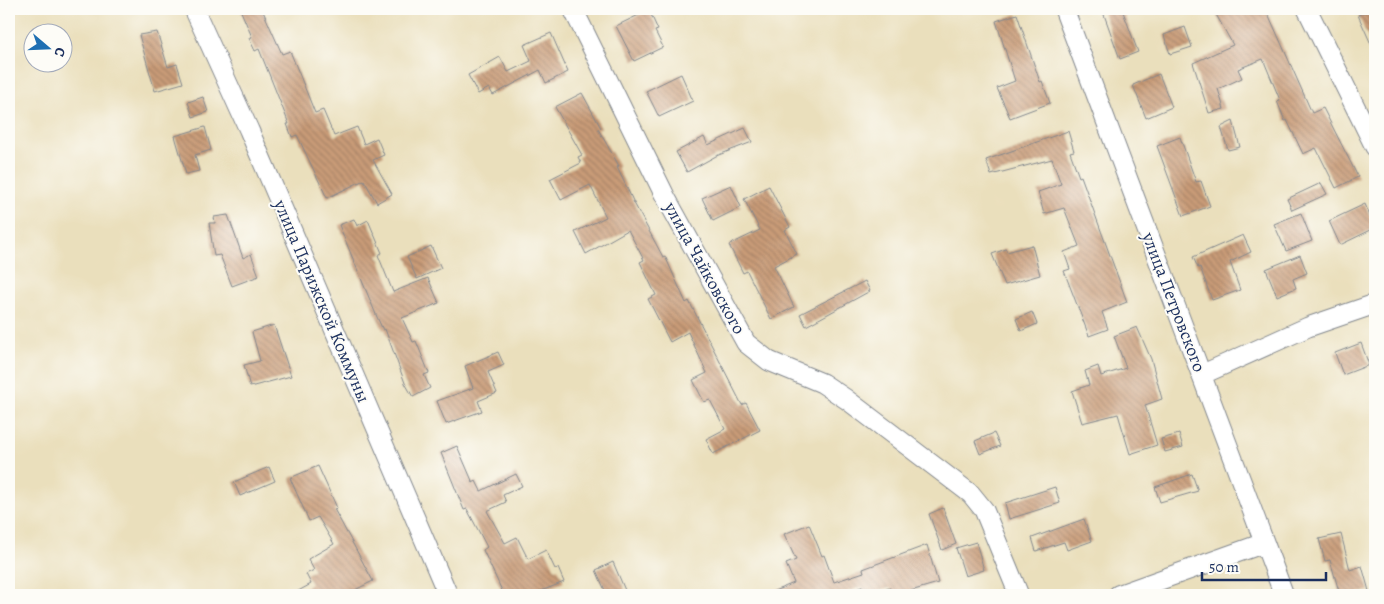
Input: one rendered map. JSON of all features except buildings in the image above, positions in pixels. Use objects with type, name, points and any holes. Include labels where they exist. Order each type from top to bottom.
[{"type":"street","name":"улица Парижской Коммуны","points":[[194,9],[249,130],[448,595]]},
{"type":"street","name":"улица Чайковского","points":[[573,9],[665,196],[746,342],[769,361],[822,382],[970,494],[984,510],[1019,595]]},
{"type":"street","name":"улица Петровского","points":[[1064,9],[1284,595]]},
{"type":"street","points":[[1307,9],[1375,147]]},
{"type":"street","points":[[1201,375],[1308,327],[1375,304]]},
{"type":"street","points":[[1118,595],[1264,543]]}]
